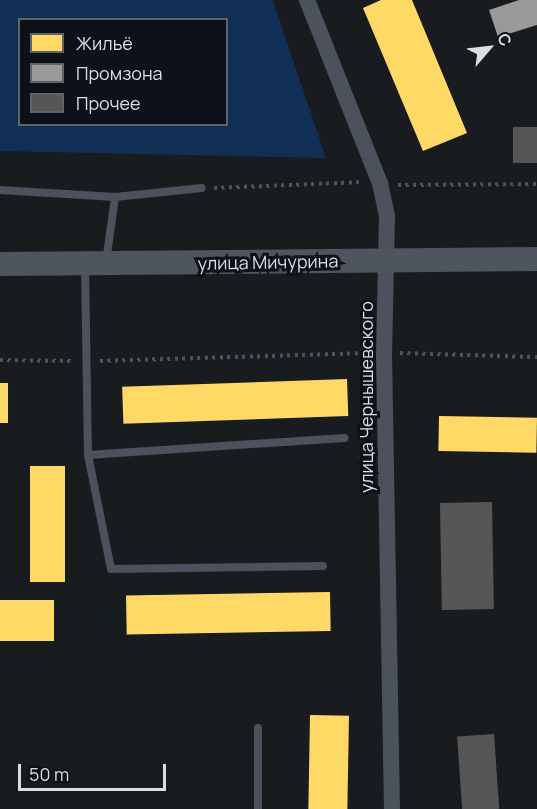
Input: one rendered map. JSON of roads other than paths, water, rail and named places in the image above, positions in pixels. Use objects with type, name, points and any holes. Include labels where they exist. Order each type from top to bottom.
[{"type":"main road","name":"улица Мичурина","points":[[0,264],[95,265],[537,259]]},
{"type":"street","name":"улица Чернышевского","points":[[307,0],[380,183],[387,215],[384,353],[392,809]]},
{"type":"lane","points":[[0,190],[115,197],[202,188]]},
{"type":"lane","points":[[115,197],[95,265],[84,361],[88,455],[111,569],[323,566]]},
{"type":"lane","points":[[88,455],[344,438]]},
{"type":"lane","points":[[258,728],[258,809]]}]
